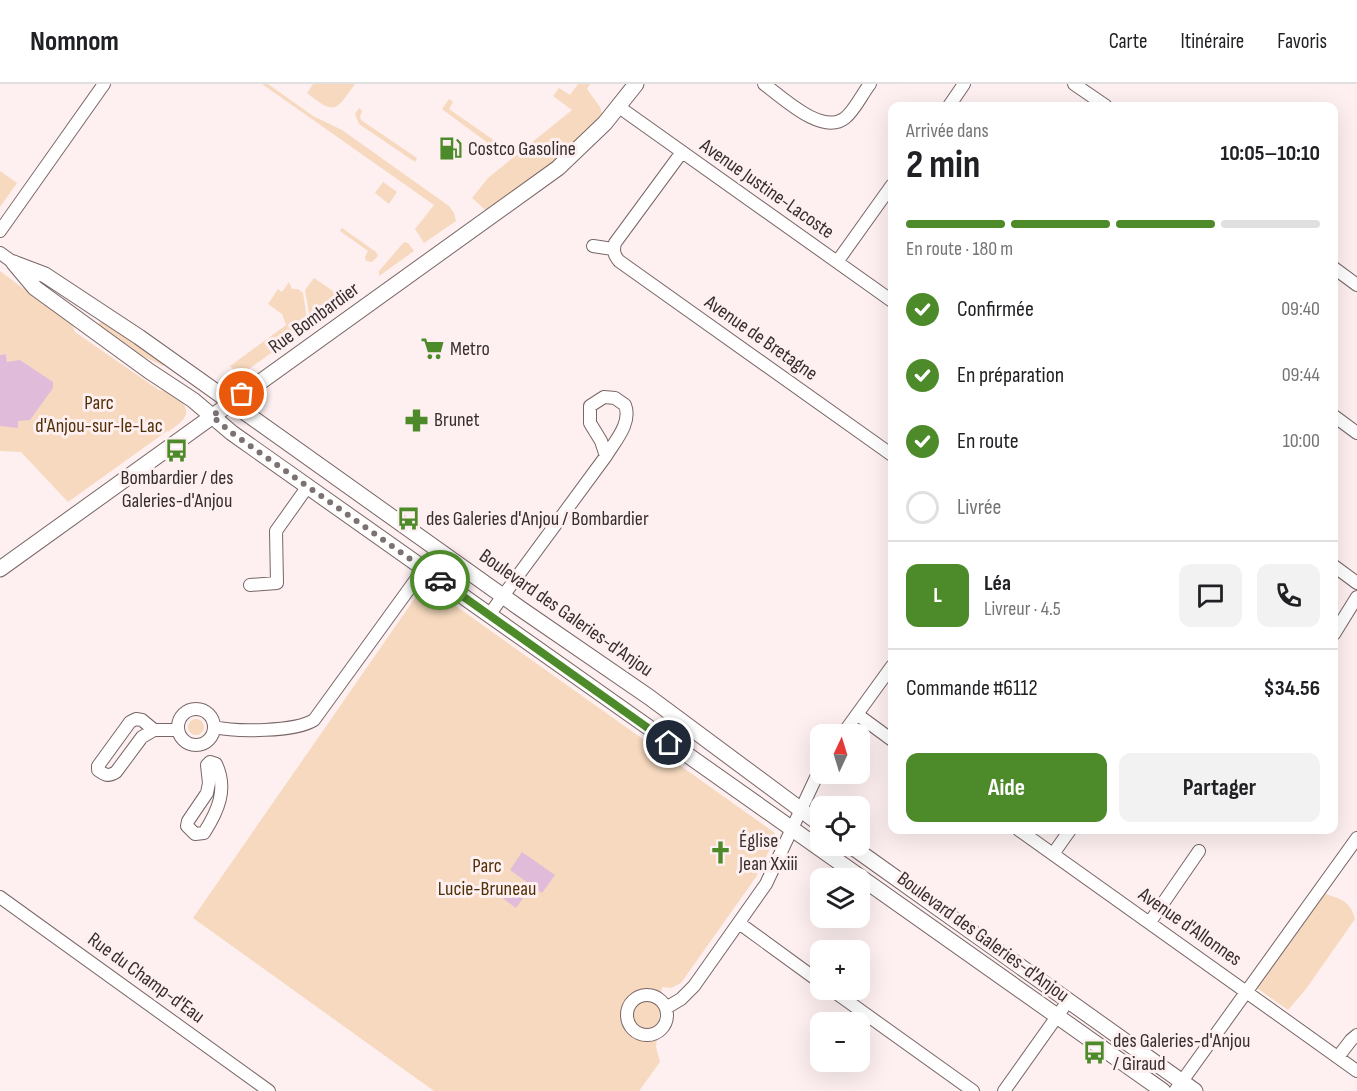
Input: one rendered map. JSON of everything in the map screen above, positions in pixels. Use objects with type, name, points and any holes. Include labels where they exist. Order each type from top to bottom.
[{"type":"street","points":[[0,231],[104,84]]},
{"type":"street","name":"Rue Bombardier","points":[[0,568],[558,168],[619,107],[636,84]]},
{"type":"street","points":[[764,84],[808,116],[827,124],[846,118],[870,84]]},
{"type":"street","points":[[951,102],[964,84]]},
{"type":"street","points":[[1074,84],[1100,102]]},
{"type":"street","name":"Avenue Justine-Lacoste","points":[[619,107],[888,298]]},
{"type":"street","points":[[593,246],[613,249],[682,152]]},
{"type":"street","points":[[837,262],[888,191]]},
{"type":"street","name":"Avenue de Bretagne","points":[[613,249],[619,261],[888,449]]},
{"type":"street","name":"Boulevard des Galeries-d'Anjou","points":[[0,253],[14,263],[45,275],[139,337],[649,697],[810,816]]},
{"type":"street","name":"Boulevard des Galeries-d'Anjou","points":[[14,263],[35,288],[193,400],[232,433],[1163,1091]]},
{"type":"street","points":[[1338,271],[1357,285]]},
{"type":"street","points":[[1338,419],[1357,433]]},
{"type":"street","points":[[489,615],[606,456]]},
{"type":"street","points":[[250,585],[277,584],[276,531],[308,486]]},
{"type":"street","points":[[214,727],[227,730],[291,728],[303,726],[314,720],[438,549]]},
{"type":"street","points":[[1338,569],[1357,583]]},
{"type":"street","points":[[1338,628],[1357,597]]},
{"type":"street","points":[[851,724],[888,672]]},
{"type":"street","points":[[634,718],[649,697]]},
{"type":"street","points":[[194,709],[210,716],[214,727],[209,739],[202,744],[187,743],[178,730],[178,724],[183,714],[194,709]]},
{"type":"street","points":[[858,715],[888,737]]},
{"type":"street","points":[[154,730],[142,720],[130,722],[98,766],[98,770],[105,775],[116,772],[137,742],[154,730],[178,730]]},
{"type":"street","points":[[202,744],[210,762],[216,764],[219,770],[222,792],[215,815],[204,833],[195,834],[187,826],[188,821],[207,793],[209,783],[207,765],[210,762]]},
{"type":"street","points":[[666,1008],[681,999],[694,986],[766,884],[813,784]]},
{"type":"street","name":"Avenue d'Allonnes","points":[[1025,834],[1357,1071]]},
{"type":"street","points":[[1053,854],[1067,834]]},
{"type":"street","points":[[1178,1086],[1357,838]]},
{"type":"street","points":[[1150,922],[1199,851]]},
{"type":"street","name":"Boulevard des Galeries-d'Anjou","points":[[865,856],[1068,1001],[1178,1086],[1196,1091]]},
{"type":"street","name":"Rue du Champ-d'Eau","points":[[0,897],[263,1089]]},
{"type":"street","points":[[739,923],[810,975]]},
{"type":"street","points":[[846,1000],[973,1091]]},
{"type":"street","points":[[1004,1091],[1068,1001]]},
{"type":"street","points":[[1338,1057],[1357,1035]]},
{"type":"green space","points":[[262,84],[268,84],[313,116],[342,130],[449,206],[456,221],[424,243],[415,229],[434,205]]},
{"type":"green space","points":[[313,84],[355,84],[338,105],[329,107],[307,93]]},
{"type":"green space","points":[[578,84],[590,84],[587,89],[600,107],[605,123],[492,216],[472,198],[488,178],[572,110],[553,96],[559,88],[570,95]]},
{"type":"green space","points":[[449,99],[453,102],[449,109],[505,148],[513,143],[517,148],[504,155],[442,109]]},
{"type":"green space","points":[[359,108],[362,111],[361,120],[417,158],[415,162],[359,124],[355,114]]},
{"type":"green space","points":[[0,171],[17,183],[0,207]]},
{"type":"green space","points":[[383,182],[397,192],[389,204],[375,193]]},
{"type":"green space","points":[[342,228],[376,252],[378,256],[372,262],[366,261],[368,251],[340,231]]},
{"type":"green space","points":[[404,242],[408,243],[414,251],[379,276],[379,271]]},
{"type":"green space","name":"Parc d'Anjou-sur-le-Lac","points":[[0,271],[72,325],[75,332],[159,390],[166,391],[177,398],[186,408],[185,417],[178,425],[68,502],[21,452],[0,451],[0,426],[18,427],[6,354],[0,355]]},
{"type":"green space","points":[[314,278],[346,300],[311,325],[305,290]]},
{"type":"green space","points":[[289,282],[292,289],[298,289],[303,293],[308,327],[239,376],[230,366],[286,325],[282,314],[268,304],[278,289],[282,292]]},
{"type":"green space","points":[[103,321],[165,364],[163,366],[129,349],[99,327],[99,323]]},
{"type":"green space","name":"Parc Lucie-Bruneau","points":[[429,587],[775,833],[775,839],[756,877],[681,983],[671,988],[662,987],[656,1047],[660,1062],[639,1091],[434,1091],[193,918],[422,588]]},
{"type":"green space","points":[[196,719],[202,721],[204,727],[202,733],[196,735],[190,733],[188,727],[190,721]]},
{"type":"green space","points":[[1318,891],[1345,902],[1355,919],[1306,989],[1288,1010],[1254,986]]},
{"type":"shaded area","points":[[6,354],[7,362],[20,360],[53,382],[53,388],[30,420],[18,421],[18,428],[0,426],[0,355]]},
{"type":"shaded area","points":[[522,852],[555,875],[542,893],[510,870]]},
{"type":"shaded area","points":[[506,887],[523,898],[516,908],[500,896]]},
{"type":"way so far","points":[[242,394],[212,416],[232,433],[440,580]]},
{"type":"place","name":"Costco Gasoline","points":[[450,149]]},
{"type":"place","name":"Metro","points":[[432,349]]},
{"type":"place","name":"Brunet","points":[[416,420]]},
{"type":"place","name":"Bombardier / des Galeries-d'Anjou","points":[[177,451]]},
{"type":"place","name":"des Galeries d'Anjou / Bombardier","points":[[408,519]]},
{"type":"place","name":"Église Jean Xxiii","points":[[721,853]]},
{"type":"place","name":"des Galeries-d'Anjou / Giraud","points":[[1095,1052]]},
{"type":"route","points":[[440,580],[669,743]]}]
